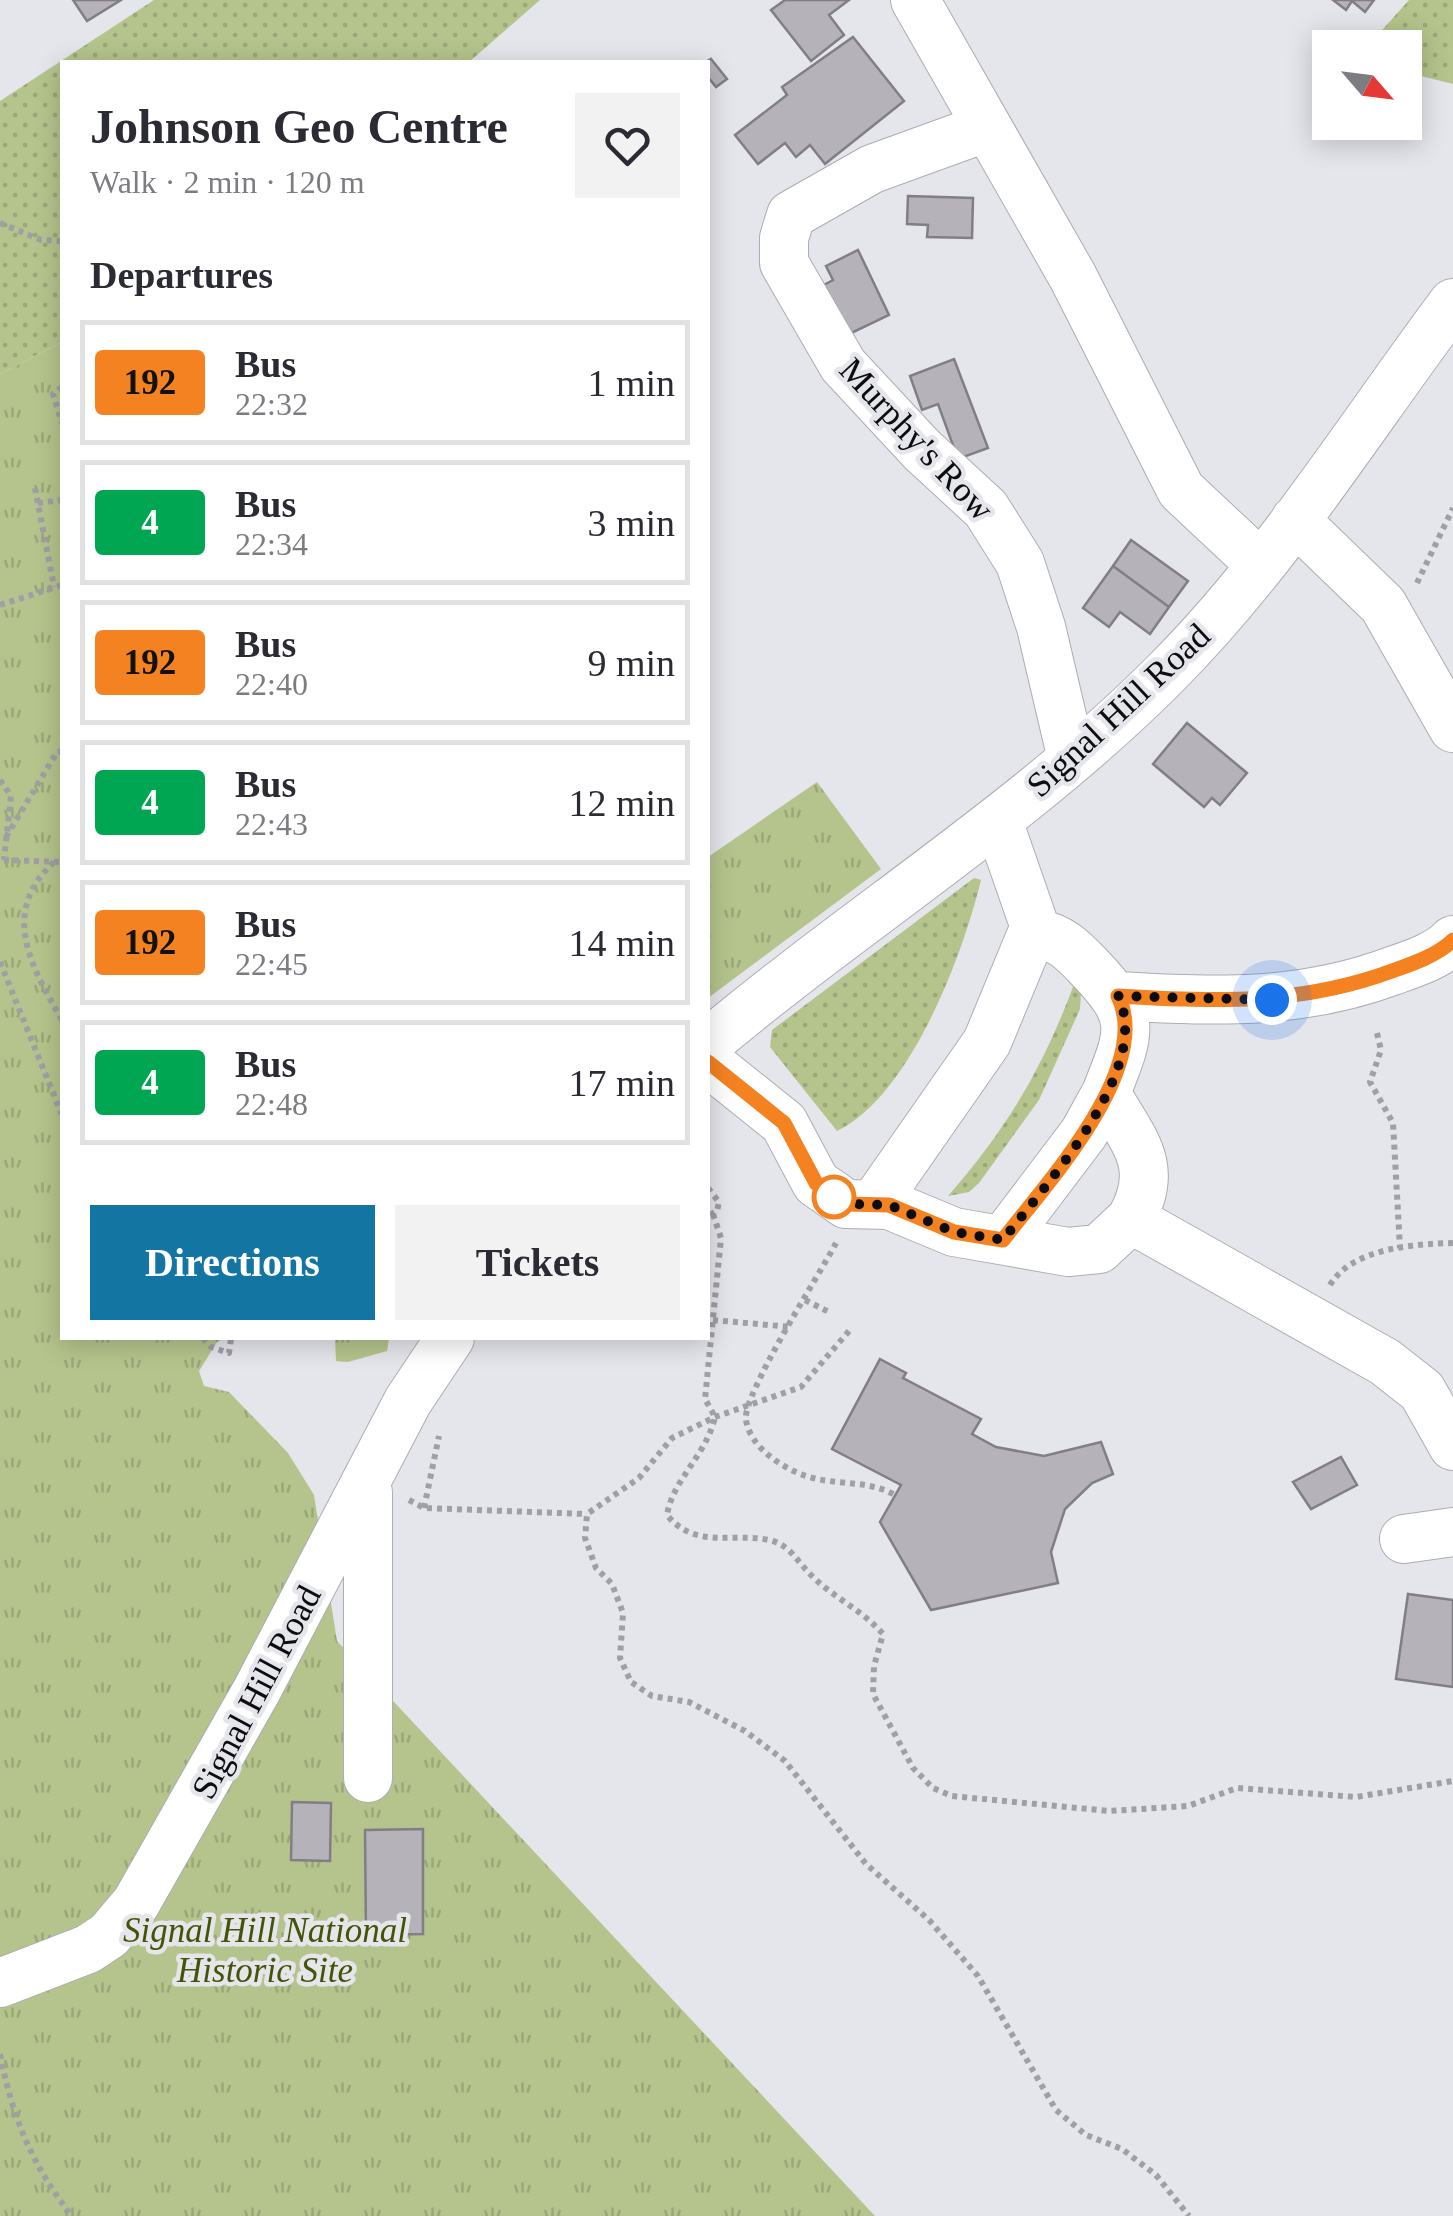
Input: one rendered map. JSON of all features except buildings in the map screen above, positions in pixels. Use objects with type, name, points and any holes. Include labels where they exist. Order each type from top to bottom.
[{"type":"street","points":[[915,0],[1073,277],[1181,490],[1260,564]]},
{"type":"street","name":"Murphy's Row","points":[[985,128],[872,169],[791,215],[784,238],[784,263],[843,365],[922,450],[986,510],[1005,536],[1020,563],[1036,612],[1072,758]]},
{"type":"street","name":"Signal Hill Road","points":[[710,1041],[998,821],[1168,672],[1296,520],[1453,303]]},
{"type":"street","points":[[1296,520],[1382,606],[1453,728]]},
{"type":"street","points":[[998,821],[1038,933]]},
{"type":"street","points":[[1003,1240],[1084,1134],[1106,1094],[1122,1053],[1125,1030],[1126,1012],[1118,996],[1065,943],[1038,933]]},
{"type":"street","points":[[874,1204],[966,1078],[987,1042],[1030,938],[1038,933]]},
{"type":"street","points":[[1118,996],[1272,1000],[1358,983],[1439,949]]},
{"type":"street","points":[[710,1064],[784,1123],[816,1183],[846,1204],[904,1209],[954,1232],[1085,1252],[1111,1241],[1142,1198],[1145,1162],[1106,1094]]},
{"type":"street","points":[[1130,1219],[1352,1340],[1438,1402],[1453,1446]]},
{"type":"street","name":"Signal Hill Road","points":[[0,1982],[88,1949],[108,1934],[136,1903],[257,1690],[408,1401],[449,1340]]},
{"type":"street","points":[[368,1478],[368,1778]]},
{"type":"street","points":[[1404,1539],[1453,1532]]},
{"type":"path","points":[[0,224],[41,240],[60,241]]},
{"type":"path","points":[[60,389],[53,394],[60,416]]},
{"type":"path","points":[[0,605],[58,586],[35,488]]},
{"type":"path","points":[[38,503],[60,500]]},
{"type":"path","points":[[1408,598],[1444,535],[1453,508]]},
{"type":"path","points":[[6,837],[60,751]]},
{"type":"path","points":[[0,780],[11,796],[2,860],[58,862]]},
{"type":"path","points":[[58,862],[32,879],[18,920],[21,945],[60,1016]]},
{"type":"path","points":[[0,962],[60,1110]]},
{"type":"path","points":[[1377,1033],[1381,1050],[1370,1082],[1393,1123],[1400,1248]]},
{"type":"path","points":[[710,1190],[718,1196],[710,1215],[721,1238],[704,1399],[714,1417],[708,1444],[670,1498],[667,1516],[678,1528],[700,1537],[768,1539],[782,1544],[810,1574],[867,1616],[882,1634],[874,1666],[873,1694],[914,1768],[933,1788],[952,1796],[1045,1808],[1109,1811],[1188,1806],[1237,1788],[1356,1797],[1453,1781]]},
{"type":"path","points":[[836,1243],[746,1406],[749,1430],[784,1467],[806,1476],[864,1483],[895,1495]]},
{"type":"path","points":[[1309,1318],[1335,1276],[1355,1262],[1400,1248],[1453,1243]]},
{"type":"path","points":[[806,1300],[829,1312]]},
{"type":"path","points":[[713,1320],[791,1327]]},
{"type":"path","points":[[424,1508],[587,1514],[639,1478],[672,1438],[714,1417],[801,1387],[850,1331]]},
{"type":"path","points":[[205,1340],[210,1347],[229,1353],[231,1340]]},
{"type":"path","points":[[587,1514],[585,1538],[596,1568],[612,1584],[624,1613],[620,1658],[631,1682],[652,1696],[689,1702],[745,1731],[785,1762],[866,1864],[929,1920],[978,1976],[1056,2110],[1086,2135],[1122,2149],[1156,2175],[1189,2216]]},
{"type":"path","points":[[0,2054],[12,2114],[44,2181],[72,2216]]},
{"type":"green space","points":[[154,0],[540,0],[471,60],[63,60]]},
{"type":"green space","points":[[1409,0],[1453,0],[1453,84],[1422,76],[1422,30],[1382,30]]},
{"type":"green space","points":[[60,62],[60,343],[0,374],[0,101]]},
{"type":"green space","name":"Signal Hill National Historic Site","points":[[60,343],[60,1340],[222,1340],[199,1371],[204,1386],[229,1392],[288,1453],[314,1495],[337,1641],[875,2216],[0,2216],[0,374]]},
{"type":"green space","points":[[817,782],[881,869],[710,997],[710,856]]},
{"type":"green space","points":[[974,878],[981,880],[973,911],[930,1020],[888,1088],[837,1131],[770,1047],[772,1030]]},
{"type":"green space","points":[[1076,979],[1081,992],[1080,1009],[1039,1100],[979,1183],[969,1192],[948,1196],[1023,1094]]},
{"type":"green space","points":[[335,1340],[389,1340],[387,1351],[348,1362],[336,1361]]},
{"type":"bus line","name":"192","points":[[710,1064],[784,1123],[816,1183],[830,1195],[846,1204],[889,1205],[954,1232],[1003,1240],[1084,1134],[1106,1094],[1122,1053],[1125,1030],[1126,1012],[1118,996],[1231,1002],[1321,992],[1408,965],[1453,940]]},
{"type":"route","points":[[834,1197],[830,1195],[846,1204],[889,1205],[954,1232],[1003,1240],[1084,1134],[1106,1094],[1122,1053],[1125,1030],[1126,1012],[1118,996],[1231,1002],[1272,1000]]}]
